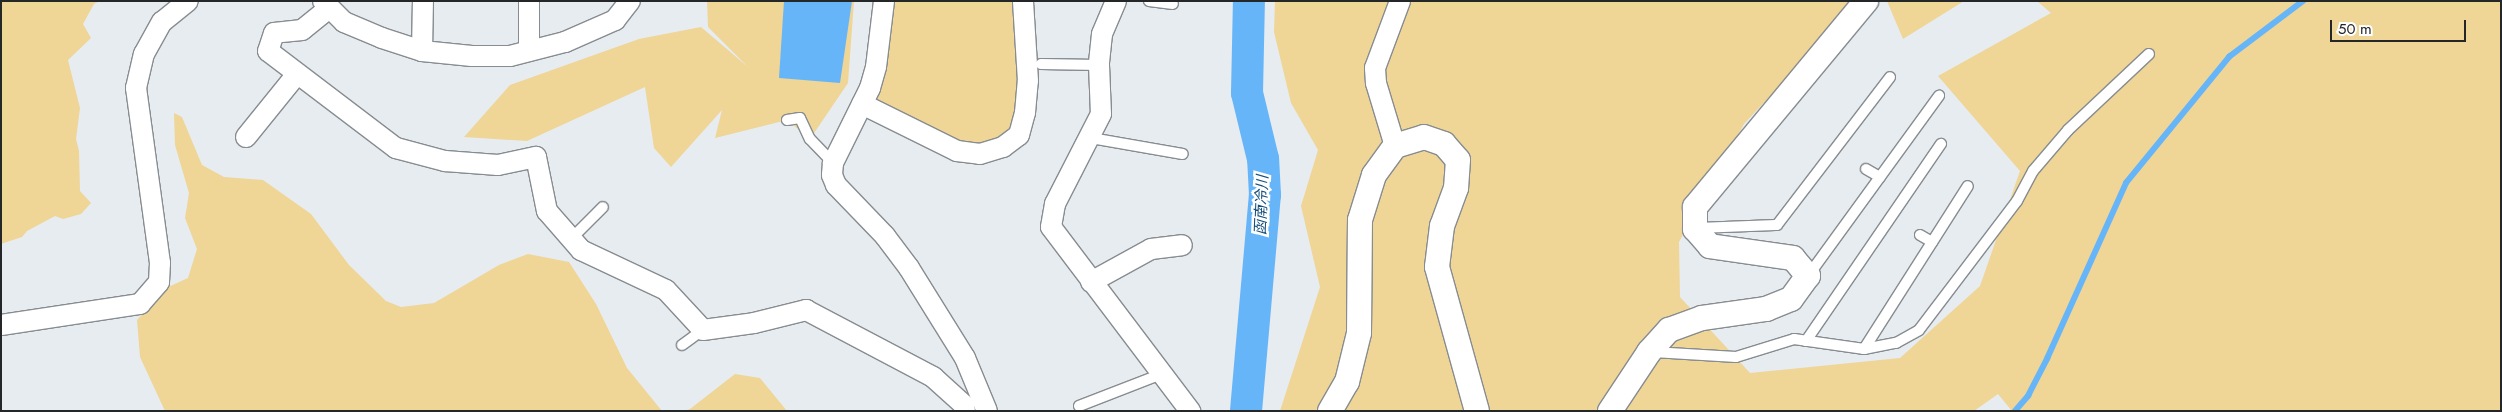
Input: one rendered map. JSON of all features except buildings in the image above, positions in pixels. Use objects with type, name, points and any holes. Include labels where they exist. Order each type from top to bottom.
[{"type":"street","points":[[1,325],[140,304],[159,282],[136,88],[144,54],[162,22],[188,1]]},
{"type":"street","points":[[422,51],[423,1]]},
{"type":"street","points":[[529,1],[529,51]]},
{"type":"street","points":[[630,1],[615,20],[565,42],[510,56],[472,56],[422,51],[352,25],[326,5],[302,30],[274,33],[268,51],[396,148],[445,161],[498,165],[536,157],[547,211],[581,250],[666,290],[703,330],[754,323],[806,310],[933,377],[964,406],[965,411]]},
{"type":"street","points":[[884,1],[876,67],[862,104],[833,163],[836,186],[885,236],[940,317],[965,358],[987,411]]},
{"type":"street","points":[[862,104],[957,152],[980,154],[1003,147],[1019,136],[1025,113],[1028,81],[1023,1]]},
{"type":"street","points":[[1116,1],[1102,34],[1099,64],[1101,114],[1091,138],[1055,204],[1051,227],[1091,282],[1164,373],[1190,411]]},
{"type":"street","points":[[1395,146],[1376,83],[1375,68],[1400,1]]},
{"type":"street","points":[[1610,411],[1649,352],[1669,330],[1702,318],[1766,309],[1791,300],[1808,276],[1794,258],[1710,246],[1695,228],[1695,207],[1713,181],[1866,1]]},
{"type":"street","points":[[246,137],[297,74]]},
{"type":"street","points":[[1330,411],[1347,382],[1359,333],[1360,220],[1374,175],[1383,158],[1395,146],[1424,137],[1444,144],[1458,160],[1456,188],[1442,226],[1436,266],[1477,411]]},
{"type":"street","points":[[1091,282],[1150,249],[1182,245]]},
{"type":"lane","points":[[1149,1],[1173,4]]},
{"type":"lane","points":[[1649,352],[1736,357],[1794,339],[1864,348],[1896,344],[1919,330],[2017,201],[2039,164],[2068,130],[2149,54]]},
{"type":"lane","points":[[1041,64],[1099,64]]},
{"type":"lane","points":[[1695,228],[1777,225],[1890,76]]},
{"type":"lane","points":[[1808,276],[1939,96]]},
{"type":"lane","points":[[787,120],[800,118],[810,139],[833,163]]},
{"type":"lane","points":[[1091,138],[1183,154]]},
{"type":"lane","points":[[1806,340],[1941,144]]},
{"type":"lane","points":[[1866,169],[1880,177]]},
{"type":"lane","points":[[1864,348],[1968,186]]},
{"type":"lane","points":[[571,239],[603,207]]},
{"type":"lane","points":[[1920,235],[1932,242]]},
{"type":"lane","points":[[682,345],[703,330]]},
{"type":"lane","points":[[1079,406],[1164,373]]},
{"type":"shaded area","points":[[1,1],[100,1],[94,4],[83,24],[91,38],[68,60],[80,108],[76,139],[79,151],[80,191],[91,203],[81,214],[63,219],[55,216],[27,231],[22,237],[1,244]]},
{"type":"shaded area","points":[[707,1],[854,1],[848,83],[810,139],[787,120],[715,138],[722,110],[671,167],[654,148],[645,87],[527,141],[464,137],[510,85],[639,39],[701,27],[748,67],[708,27]]},
{"type":"shaded area","points":[[885,1],[1020,1],[1020,92],[1009,139],[957,151],[867,95]]},
{"type":"shaded area","points":[[1275,1],[1858,1],[1744,124],[1679,242],[1680,297],[1750,373],[1900,358],[1980,286],[2020,171],[1938,76],[2051,13],[2037,1],[2501,1],[2501,411],[2012,411],[1998,394],[1974,411],[1280,411],[1320,287],[1301,206],[1318,150],[1291,103],[1274,32]]},
{"type":"shaded area","points":[[1887,1],[1964,1],[1903,39]]},
{"type":"shaded area","points":[[174,113],[182,117],[202,165],[224,177],[263,180],[311,214],[349,265],[386,301],[401,307],[434,303],[499,265],[528,254],[569,262],[596,304],[627,368],[662,411],[165,411],[140,357],[137,320],[166,288],[188,278],[197,249],[185,218],[189,193],[175,145]]},
{"type":"shaded area","points":[[735,374],[760,378],[787,411],[683,411],[690,409]]},
{"type":"water","points":[[784,1],[852,1],[840,83],[779,78]]},
{"type":"waterway","name":"函南冷川","points":[[1246,411],[1265,195],[1263,159],[1247,93],[1249,1]]},
{"type":"waterway","points":[[2015,411],[2028,396],[2047,359],[2126,183],[2229,57],[2303,1]]}]
